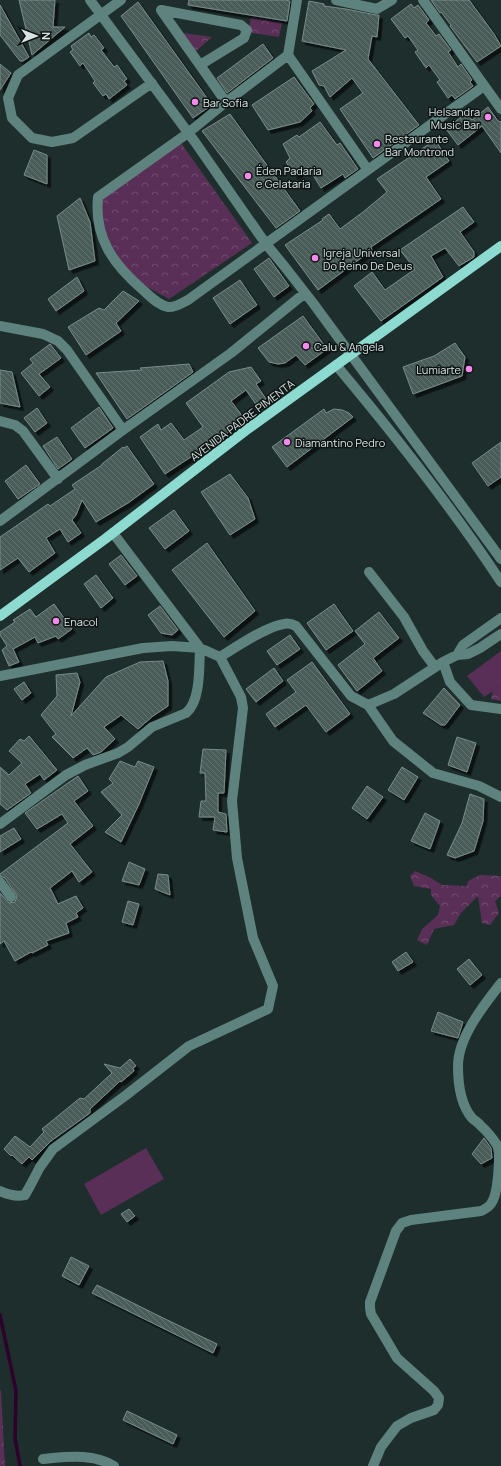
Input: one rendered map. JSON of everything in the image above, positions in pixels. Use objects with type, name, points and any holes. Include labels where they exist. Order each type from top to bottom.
[{"type":"main road","name":"AVENIDA PADRE PIMENTA","points":[[0,616],[113,533],[245,431],[501,246]]},
{"type":"street","points":[[90,0],[152,83],[266,244],[305,293],[392,409],[501,558]]},
{"type":"street","points":[[121,0],[101,13],[18,75],[8,98],[12,118],[32,138],[52,142],[73,138],[152,83]]},
{"type":"street","points":[[297,0],[288,55],[188,133],[98,197],[97,209],[104,242],[116,264],[156,302],[167,307],[174,306],[188,300],[484,86]]},
{"type":"street","points":[[336,0],[377,9],[392,0]]},
{"type":"street","points":[[423,0],[501,109]]},
{"type":"street","points":[[200,65],[244,38],[247,30],[241,25],[160,10],[226,102]]},
{"type":"street","points":[[288,55],[368,170]]},
{"type":"street","points":[[0,521],[123,430],[231,353],[305,293]]},
{"type":"street","points":[[0,326],[43,334],[58,341],[67,350],[123,430]]},
{"type":"street","points":[[336,365],[377,414],[430,483],[501,582]]},
{"type":"street","points":[[0,420],[15,425],[23,431],[58,479]]},
{"type":"street","points":[[0,824],[66,775],[85,765],[118,753],[152,728],[186,713],[196,699],[200,648],[113,533]]},
{"type":"street","points":[[370,572],[404,617],[423,651],[439,664],[450,682],[471,705],[501,709]]},
{"type":"street","points":[[457,655],[462,645],[501,618]]},
{"type":"street","points":[[220,657],[272,627],[285,623],[292,624],[296,626],[351,696],[368,705],[393,741],[433,772],[479,786],[501,797]]},
{"type":"street","points":[[368,705],[394,694],[439,664],[457,655],[468,654],[501,634]]},
{"type":"street","points":[[0,676],[143,648],[172,646],[200,648],[220,657],[241,697],[243,708],[232,802],[237,858],[253,938],[273,986],[268,1009],[189,1046],[125,1096],[53,1149],[40,1167],[25,1195],[18,1196],[2,1191]]},
{"type":"street","points":[[0,882],[11,897]]},
{"type":"street","points":[[373,1466],[381,1447],[397,1426],[411,1418],[434,1410],[438,1405],[438,1398],[434,1391],[397,1358],[370,1308],[370,1302],[396,1231],[402,1223],[411,1220],[481,1211],[490,1206],[493,1200],[500,1162],[499,1152],[497,1146],[482,1127],[472,1118],[464,1104],[460,1092],[458,1064],[463,1039],[489,998],[501,983]]},
{"type":"street","points":[[43,1459],[80,1456],[107,1462],[114,1466]]},
{"type":"green space","points":[[251,17],[282,23],[279,37],[252,33],[249,27]]},
{"type":"green space","points":[[183,33],[212,37],[195,52]]},
{"type":"green space","points":[[181,143],[252,243],[169,299],[139,282],[130,275],[115,256],[103,221],[101,198]]},
{"type":"green space","points":[[501,651],[501,686],[484,697],[467,676]]},
{"type":"green space","points":[[501,686],[501,701],[491,699],[493,691]]},
{"type":"green space","points":[[415,871],[442,885],[467,886],[468,881],[480,875],[501,876],[501,896],[495,901],[499,913],[490,925],[482,923],[478,896],[461,913],[454,925],[434,929],[427,945],[417,940],[422,929],[438,915],[440,906],[431,895],[431,889],[414,886],[410,876]]},
{"type":"green space","points":[[146,1148],[164,1179],[101,1215],[84,1184]]},
{"type":"green space","points":[[0,1390],[1,1391],[5,1466],[0,1466]]},
{"type":"building","points":[[19,0],[55,0],[53,27],[65,27],[32,55]]},
{"type":"building","points":[[189,0],[290,1],[287,21],[188,5]]},
{"type":"building","points":[[431,0],[469,0],[501,46],[477,62]]},
{"type":"building","points":[[309,1],[324,4],[324,6],[379,15],[377,37],[372,36],[368,59],[419,125],[373,158],[340,109],[363,93],[352,78],[330,97],[324,86],[319,85],[312,71],[346,50],[302,41]]},
{"type":"building","points":[[138,2],[212,105],[193,118],[121,16]]},
{"type":"building","points":[[411,4],[414,8],[418,5],[429,20],[426,23],[436,36],[439,34],[451,50],[448,52],[458,67],[461,64],[472,80],[470,82],[473,86],[455,99],[452,95],[448,98],[437,82],[440,80],[429,65],[426,68],[415,52],[418,50],[408,36],[405,38],[391,19]]},
{"type":"building","points":[[0,5],[29,57],[23,61],[20,61],[0,35]]},
{"type":"building","points":[[89,33],[91,37],[94,35],[104,48],[101,50],[114,67],[117,65],[127,79],[124,81],[127,85],[109,99],[106,94],[103,96],[93,83],[95,81],[83,63],[80,66],[70,52],[73,50],[71,46]]},
{"type":"building","points":[[263,44],[273,58],[227,93],[217,78]]},
{"type":"building","points":[[0,64],[11,73],[0,90]]},
{"type":"building","points":[[294,77],[314,104],[310,108],[312,111],[300,122],[268,130],[252,105]]},
{"type":"building","points":[[488,107],[498,121],[501,122],[501,153],[482,126],[458,145],[446,129],[466,113],[472,120]]},
{"type":"building","points":[[230,114],[300,211],[276,228],[202,131]]},
{"type":"building","points":[[320,122],[337,145],[340,143],[358,169],[345,178],[343,174],[321,188],[308,167],[295,176],[286,162],[290,158],[283,144],[297,135],[299,137]]},
{"type":"building","points":[[435,140],[449,161],[426,177],[441,199],[371,247],[372,250],[318,290],[285,245],[323,220],[322,219],[329,214],[340,229],[387,192],[377,179]]},
{"type":"building","points":[[34,150],[47,155],[47,184],[24,175]]},
{"type":"building","points":[[80,198],[90,222],[95,261],[69,270],[57,216]]},
{"type":"building","points":[[463,207],[474,222],[460,232],[474,252],[474,257],[459,266],[445,248],[431,256],[443,277],[381,321],[354,286],[372,272],[385,290],[415,269],[400,250]]},
{"type":"building","points":[[269,258],[289,286],[274,297],[254,269]]},
{"type":"building","points":[[77,277],[84,291],[56,311],[48,299]]},
{"type":"building","points":[[240,280],[257,305],[230,324],[213,298]]},
{"type":"building","points":[[123,291],[139,301],[116,323],[121,331],[86,355],[68,327],[99,308],[104,310]]},
{"type":"building","points":[[303,316],[327,349],[305,365],[296,355],[285,363],[278,364],[269,362],[258,348]]},
{"type":"building","points":[[455,343],[465,357],[462,376],[413,394],[403,367],[434,356]]},
{"type":"building","points":[[50,344],[61,358],[39,374],[50,387],[39,396],[21,373],[33,363],[30,359]]},
{"type":"building","points":[[189,364],[193,372],[127,419],[96,373],[142,370],[140,368]]},
{"type":"building","points":[[251,367],[261,381],[256,384],[266,399],[257,406],[246,390],[231,401],[243,417],[232,424],[235,428],[165,474],[140,437],[158,424],[161,430],[171,423],[184,440],[203,427],[186,403],[229,372]]},
{"type":"building","points":[[0,370],[12,372],[20,407],[0,403]]},
{"type":"building","points":[[99,407],[113,428],[85,448],[71,428]]},
{"type":"building","points":[[37,408],[47,423],[35,432],[24,418]]},
{"type":"building","points":[[324,409],[326,413],[334,409],[342,410],[349,413],[353,417],[287,467],[272,447]]},
{"type":"building","points":[[57,437],[72,459],[58,469],[43,446]]},
{"type":"building","points":[[501,442],[501,477],[488,486],[472,463]]},
{"type":"building","points":[[127,446],[154,484],[128,503],[96,522],[82,500],[76,515],[72,520],[81,533],[68,542],[60,529],[46,538],[55,553],[29,572],[18,558],[0,570],[0,537],[48,504],[50,506],[75,489],[72,485],[102,465],[123,447],[124,448]]},
{"type":"building","points":[[26,465],[40,484],[18,499],[5,481]]},
{"type":"building","points":[[230,474],[248,498],[255,519],[230,535],[201,492]]},
{"type":"building","points":[[174,510],[189,531],[165,549],[149,528]]},
{"type":"building","points":[[207,543],[255,611],[224,637],[172,570]]},
{"type":"building","points":[[121,555],[137,576],[125,585],[109,564]]},
{"type":"building","name":"Enacol","points":[[96,575],[113,598],[101,608],[84,584]]},
{"type":"building","points":[[54,604],[72,629],[58,639],[56,636],[38,643],[35,637],[13,649],[19,662],[9,666],[2,650],[7,646],[0,635],[0,632],[15,622],[13,620],[30,609],[36,617]]},
{"type":"building","points":[[334,604],[353,631],[326,650],[307,623]]},
{"type":"building","points":[[160,606],[178,630],[172,635],[161,633],[148,615]]},
{"type":"building","points":[[379,612],[399,638],[373,658],[382,671],[357,691],[338,665],[365,644],[355,631]]},
{"type":"building","points":[[290,635],[300,649],[277,665],[267,651]]},
{"type":"building","points":[[163,661],[168,681],[168,706],[138,729],[121,715],[104,727],[115,739],[101,752],[93,755],[87,748],[73,758],[52,737],[56,734],[41,715],[57,696],[56,675],[77,673],[80,682],[71,716],[106,677],[140,662]]},
{"type":"building","points":[[312,662],[350,714],[326,732],[306,705],[275,727],[266,714],[296,692],[287,680]]},
{"type":"building","points":[[274,668],[283,681],[256,702],[246,689]]},
{"type":"building","points":[[24,682],[31,693],[22,700],[14,689]]},
{"type":"building","points":[[444,688],[460,705],[445,725],[441,725],[423,713]]},
{"type":"building","points":[[29,736],[57,770],[44,780],[40,774],[25,784],[31,793],[7,810],[0,804],[0,767],[9,775],[22,763],[9,751],[20,739],[24,741]]},
{"type":"building","points":[[457,737],[476,743],[467,772],[448,765]]},
{"type":"building","points":[[203,749],[226,750],[224,793],[218,793],[218,812],[226,814],[227,832],[213,830],[215,817],[199,817],[201,801],[206,801],[205,773],[200,773]]},
{"type":"building","points":[[120,761],[135,767],[138,761],[154,767],[121,842],[105,832],[122,815],[101,792],[113,783],[109,779]]},
{"type":"building","points":[[402,767],[418,777],[404,800],[388,790]]},
{"type":"building","points":[[78,776],[88,791],[74,801],[93,826],[70,844],[92,872],[79,882],[72,871],[50,888],[58,904],[76,896],[83,908],[76,913],[78,917],[66,923],[69,933],[46,941],[48,945],[15,961],[4,941],[0,944],[0,893],[9,903],[15,902],[17,896],[5,878],[0,876],[0,874],[68,823],[62,814],[37,829],[25,813]]},
{"type":"building","points":[[367,786],[383,797],[367,819],[352,808]]},
{"type":"building","points":[[470,794],[484,799],[483,821],[474,851],[455,858],[447,855],[462,823]]},
{"type":"building","points":[[425,813],[440,821],[430,849],[411,841]]},
{"type":"building","points":[[14,828],[21,839],[0,852],[0,836]]},
{"type":"building","points":[[129,862],[145,869],[139,885],[122,881]]},
{"type":"building","points":[[158,874],[168,875],[170,895],[155,889]]},
{"type":"building","points":[[128,901],[139,904],[133,925],[122,922]]},
{"type":"building","points":[[406,952],[413,962],[398,971],[392,962]]},
{"type":"building","points":[[469,959],[482,975],[470,985],[457,969]]},
{"type":"building","points":[[438,1012],[463,1022],[458,1038],[431,1031]]},
{"type":"building","points":[[130,1059],[136,1066],[133,1068],[134,1071],[121,1082],[120,1081],[90,1109],[90,1113],[51,1141],[32,1160],[29,1157],[22,1164],[4,1149],[15,1136],[30,1147],[44,1132],[42,1129],[80,1098],[84,1099],[112,1073],[104,1064],[120,1068]]},
{"type":"building","points":[[484,1138],[491,1148],[492,1158],[481,1164],[472,1154]]},
{"type":"building","points":[[129,1209],[135,1216],[127,1222],[121,1214]]},
{"type":"building","points":[[71,1257],[89,1266],[79,1285],[62,1276]]},
{"type":"building","points":[[97,1285],[217,1344],[213,1353],[92,1293]]},
{"type":"building","points":[[127,1411],[177,1435],[173,1444],[123,1420]]},
{"type":"waterway","points":[[0,1315],[16,1391],[15,1438],[20,1466]]},
{"type":"place","name":"Bar Sofia","points":[[195,102]]},
{"type":"place","name":"Helsandra Music Bar","points":[[488,117]]},
{"type":"place","name":"Restaurante Bar Montrond","points":[[377,144]]},
{"type":"place","name":"Éden Padaria e Gelataria","points":[[248,176]]},
{"type":"place","name":"Igreja Universal Do Reino De Deus","points":[[315,258]]},
{"type":"place","name":"Calu & Angela","points":[[306,346]]},
{"type":"place","name":"Lumiarte","points":[[469,369]]},
{"type":"place","name":"Diamantino Pedro","points":[[287,442]]},
{"type":"place","name":"Enacol","points":[[56,621]]}]
